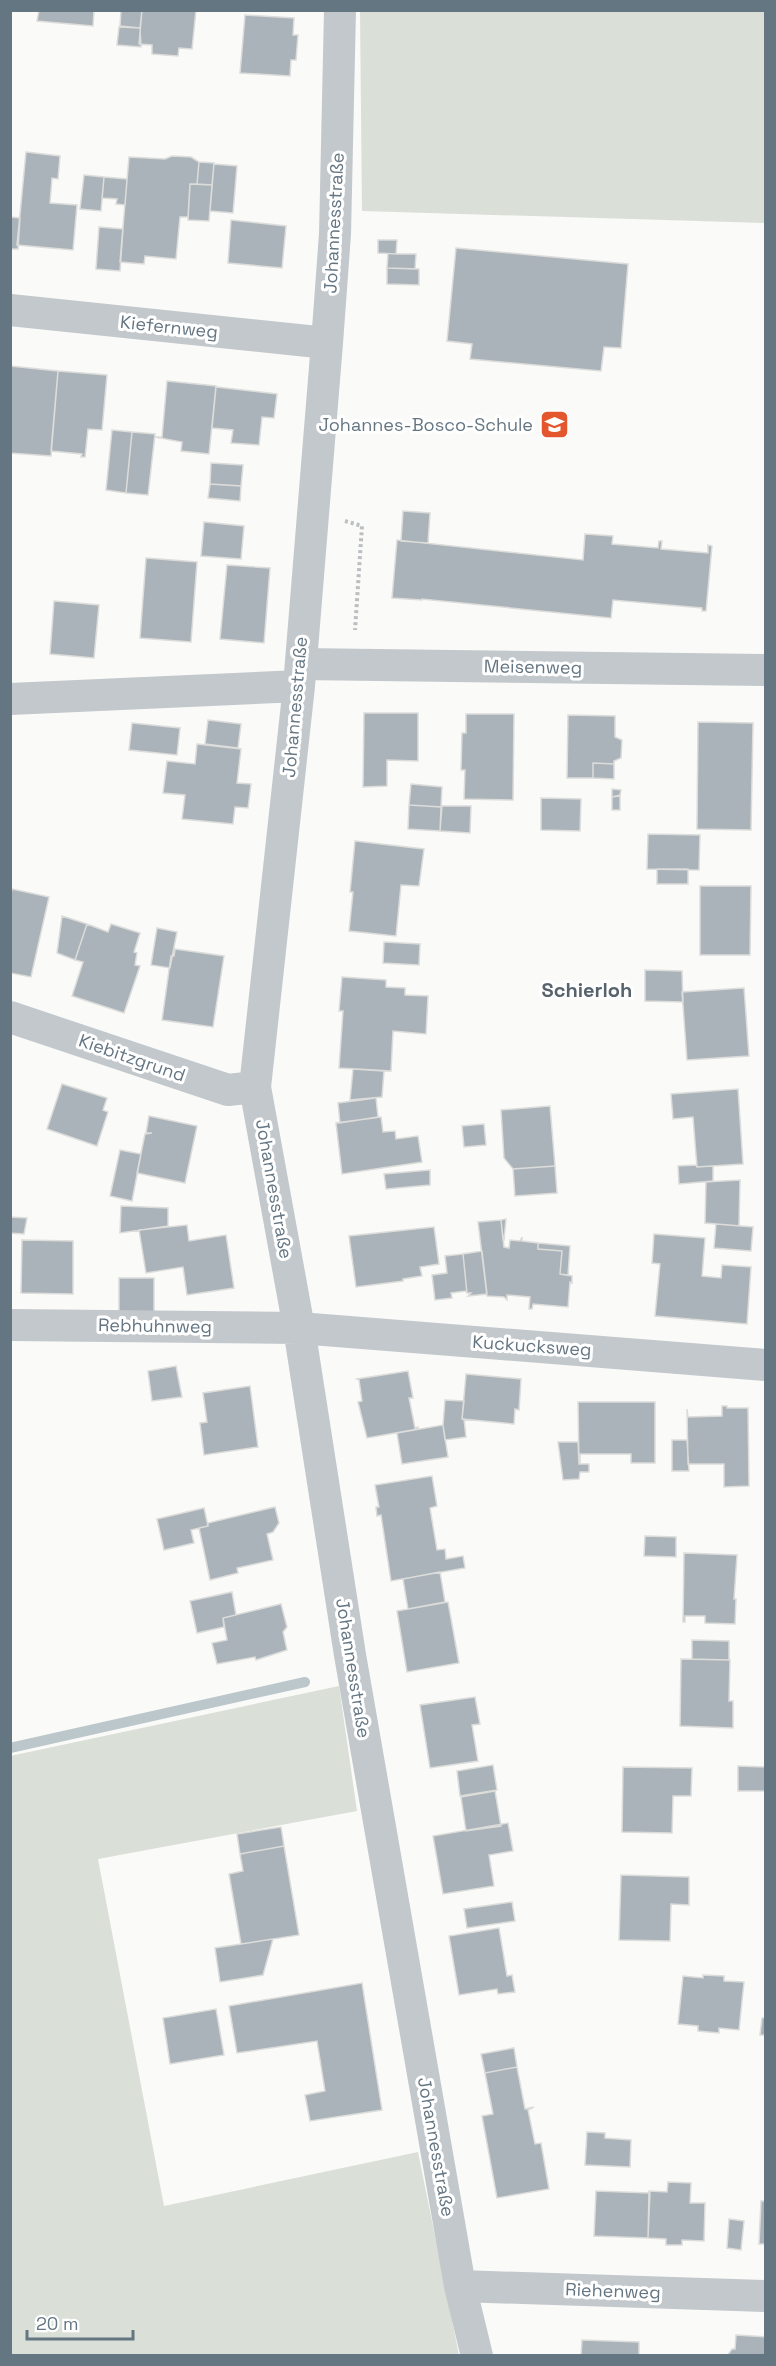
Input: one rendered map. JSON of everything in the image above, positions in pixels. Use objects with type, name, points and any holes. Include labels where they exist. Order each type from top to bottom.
[{"type":"street","name":"Johannesstraße","points":[[340,10],[335,234],[327,344],[300,675],[255,1087],[299,1328],[352,1666],[460,2286],[477,2355]]},
{"type":"street","name":"Kiefernweg","points":[[10,310],[327,344]]},
{"type":"street","name":"Meisenweg","points":[[10,699],[300,675],[352,664],[765,670]]},
{"type":"street","name":"Kiebitzgrund","points":[[10,1017],[228,1090],[255,1087]]},
{"type":"street","name":"Rebhuhnweg","points":[[10,1324],[299,1328]]},
{"type":"street","name":"Kuckucksweg","points":[[299,1328],[765,1365]]},
{"type":"street","name":"Riehenweg","points":[[460,2286],[765,2296]]},
{"type":"path","points":[[313,511],[362,526],[352,664]]},
{"type":"shaded area","points":[[360,11],[765,11],[765,223],[362,211]]},
{"type":"shaded area","points":[[339,1686],[357,1811],[98,1859],[164,2206],[418,2152],[459,2355],[11,2355],[10,1756]]},
{"type":"building","points":[[39,10],[94,10],[93,26],[37,21]]},
{"type":"building","points":[[121,10],[142,10],[140,28],[120,26]]},
{"type":"building","points":[[142,10],[196,10],[192,49],[179,48],[178,56],[152,54],[152,45],[139,44]]},
{"type":"building","points":[[245,15],[294,18],[293,35],[298,35],[296,60],[291,60],[290,76],[240,73]]},
{"type":"building","points":[[119,27],[140,28],[141,47],[117,45]]},
{"type":"building","points":[[26,152],[60,156],[58,179],[52,178],[50,203],[77,205],[73,250],[17,245]]},
{"type":"building","points":[[172,156],[191,157],[199,162],[197,184],[190,184],[188,217],[180,217],[176,259],[145,256],[144,264],[120,262],[129,157],[165,159]]},
{"type":"building","points":[[199,162],[214,163],[212,185],[197,184]]},
{"type":"building","points":[[214,164],[237,166],[233,213],[210,211]]},
{"type":"building","points":[[84,175],[104,177],[101,211],[80,209]]},
{"type":"building","points":[[104,177],[127,179],[125,205],[116,204],[117,199],[102,198]]},
{"type":"building","points":[[190,184],[212,185],[209,221],[188,220]]},
{"type":"building","points":[[10,217],[20,218],[18,249],[10,249]]},
{"type":"building","points":[[231,220],[286,226],[282,268],[228,263]]},
{"type":"building","points":[[99,227],[123,229],[120,271],[96,269]]},
{"type":"building","points":[[378,240],[397,240],[396,254],[378,253]]},
{"type":"building","points":[[456,248],[628,264],[621,348],[604,347],[601,371],[470,359],[472,344],[447,341]]},
{"type":"building","points":[[388,254],[416,254],[415,269],[387,268]]},
{"type":"building","points":[[387,268],[419,269],[419,285],[387,284]]},
{"type":"building","points":[[10,366],[58,371],[51,456],[10,453]]},
{"type":"building","points":[[58,371],[107,375],[102,430],[88,429],[85,457],[81,457],[82,454],[51,451]]},
{"type":"building","points":[[167,381],[216,386],[209,454],[181,451],[182,442],[155,437],[162,437]]},
{"type":"building","points":[[216,387],[277,394],[274,418],[262,417],[259,445],[231,443],[233,430],[212,428]]},
{"type":"building","points":[[112,430],[132,432],[126,493],[106,490]]},
{"type":"building","points":[[132,432],[155,434],[148,495],[126,493]]},
{"type":"building","points":[[211,463],[243,465],[241,486],[210,484]]},
{"type":"building","points":[[210,484],[241,486],[240,501],[208,498]]},
{"type":"building","points":[[403,511],[430,513],[428,543],[401,541]]},
{"type":"building","points":[[204,522],[244,526],[241,559],[201,556]]},
{"type":"building","points":[[585,534],[613,536],[612,544],[658,548],[659,541],[662,541],[661,549],[708,553],[708,545],[712,546],[706,611],[702,611],[702,608],[613,600],[611,618],[392,598],[397,540],[583,560]]},
{"type":"building","points":[[146,558],[197,562],[191,642],[140,638]]},
{"type":"building","points":[[227,565],[270,568],[264,643],[220,639]]},
{"type":"building","points":[[54,601],[99,605],[94,658],[50,654]]},
{"type":"building","points":[[364,713],[418,713],[418,761],[387,760],[387,786],[363,787]]},
{"type":"building","points":[[466,714],[514,714],[513,800],[464,799],[465,770],[461,770],[462,733],[466,733]]},
{"type":"building","points":[[568,715],[615,716],[615,737],[622,740],[621,758],[614,761],[614,764],[593,763],[593,778],[567,778]]},
{"type":"building","points":[[208,720],[241,724],[238,748],[205,744]]},
{"type":"building","points":[[698,722],[753,723],[751,830],[697,829]]},
{"type":"building","points":[[132,723],[180,728],[177,755],[129,750]]},
{"type":"building","points":[[197,744],[241,749],[237,783],[251,784],[248,808],[235,807],[233,824],[182,819],[185,795],[163,793],[167,761],[195,764]]},
{"type":"building","points":[[593,763],[614,764],[614,779],[593,778]]},
{"type":"building","points":[[411,784],[442,787],[441,807],[409,805]]},
{"type":"building","points":[[612,789],[621,790],[620,795],[612,797]]},
{"type":"building","points":[[620,796],[620,810],[612,810],[612,797]]},
{"type":"building","points":[[541,798],[581,799],[580,831],[541,830]]},
{"type":"building","points":[[409,805],[441,807],[440,831],[408,829]]},
{"type":"building","points":[[442,806],[471,806],[470,833],[440,831]]},
{"type":"building","points":[[648,834],[700,835],[699,870],[647,869]]},
{"type":"building","points":[[355,841],[424,849],[419,886],[401,885],[396,936],[349,931]]},
{"type":"building","points":[[657,869],[688,869],[688,884],[657,884]]},
{"type":"building","points":[[700,886],[751,886],[750,955],[700,955]]},
{"type":"building","points":[[12,889],[49,897],[31,977],[10,973]]},
{"type":"building","points":[[62,916],[87,924],[75,960],[57,953]]},
{"type":"building","points":[[87,924],[108,932],[111,924],[140,933],[134,952],[137,953],[135,965],[140,966],[124,1013],[72,996],[83,962],[75,960]]},
{"type":"building","points":[[157,928],[177,932],[170,968],[151,965]]},
{"type":"building","points":[[384,942],[420,944],[419,965],[383,963]]},
{"type":"building","points":[[175,949],[224,956],[213,1027],[162,1020],[171,956],[174,956]]},
{"type":"building","points":[[645,970],[682,971],[683,1002],[645,1001]]},
{"type":"building","points":[[342,977],[386,980],[386,987],[405,988],[405,995],[428,996],[426,1034],[393,1031],[391,1071],[339,1068],[343,1011],[339,1011]]},
{"type":"building","points":[[744,988],[749,1056],[687,1060],[682,992]]},
{"type":"building","points":[[353,1069],[384,1071],[382,1097],[350,1100]]},
{"type":"building","points":[[62,1084],[107,1098],[103,1110],[108,1112],[97,1146],[47,1129]]},
{"type":"building","points":[[738,1089],[743,1164],[697,1167],[693,1117],[673,1119],[671,1094]]},
{"type":"building","points":[[376,1098],[378,1117],[340,1123],[338,1103]]},
{"type":"building","points":[[550,1106],[555,1166],[513,1169],[504,1158],[501,1110]]},
{"type":"building","points":[[149,1116],[197,1126],[185,1183],[137,1173],[145,1134],[152,1133],[146,1133]]},
{"type":"building","points":[[381,1117],[383,1132],[395,1131],[396,1139],[418,1136],[422,1162],[342,1174],[336,1123]]},
{"type":"building","points":[[484,1124],[486,1145],[464,1147],[462,1126]]},
{"type":"building","points":[[120,1150],[141,1154],[132,1201],[110,1196]]},
{"type":"building","points":[[696,1165],[697,1167],[713,1166],[713,1181],[679,1184],[678,1166]]},
{"type":"building","points":[[555,1166],[557,1193],[515,1196],[513,1169]]},
{"type":"building","points":[[430,1170],[430,1185],[386,1189],[384,1174]]},
{"type":"building","points":[[740,1180],[739,1226],[705,1223],[706,1182]]},
{"type":"building","points":[[121,1206],[168,1208],[168,1226],[120,1233]]},
{"type":"building","points":[[10,1217],[27,1218],[24,1234],[10,1233]]},
{"type":"building","points":[[506,1219],[504,1240],[503,1240],[501,1220]]},
{"type":"building","points":[[501,1220],[504,1247],[509,1248],[510,1240],[520,1241],[522,1237],[522,1241],[538,1243],[538,1249],[562,1251],[560,1274],[572,1276],[568,1307],[533,1304],[532,1309],[529,1309],[530,1297],[507,1295],[507,1300],[504,1297],[487,1296],[478,1222]]},
{"type":"building","points":[[716,1224],[753,1227],[751,1251],[714,1248]]},
{"type":"building","points":[[187,1225],[189,1241],[226,1235],[234,1288],[187,1295],[183,1267],[146,1273],[139,1230]]},
{"type":"building","points":[[434,1227],[439,1264],[420,1267],[422,1276],[403,1279],[403,1281],[356,1287],[349,1236]]},
{"type":"building","points":[[654,1234],[705,1238],[702,1276],[721,1278],[722,1265],[751,1267],[747,1324],[655,1316],[660,1264],[652,1263]]},
{"type":"building","points":[[22,1240],[73,1241],[73,1294],[21,1293]]},
{"type":"building","points":[[538,1243],[570,1246],[568,1275],[560,1274],[562,1251],[538,1249]]},
{"type":"building","points":[[482,1251],[487,1294],[468,1296],[471,1293],[467,1293],[463,1254]]},
{"type":"building","points":[[463,1254],[467,1293],[466,1291],[451,1293],[452,1298],[435,1300],[432,1275],[447,1273],[445,1256]]},
{"type":"building","points":[[119,1278],[154,1278],[154,1313],[119,1313]]},
{"type":"building","points":[[176,1366],[182,1397],[152,1401],[148,1371]]},
{"type":"building","points":[[408,1371],[413,1398],[409,1398],[415,1428],[418,1427],[418,1429],[367,1438],[358,1402],[362,1401],[357,1379]]},
{"type":"building","points":[[466,1374],[521,1379],[519,1410],[515,1409],[514,1424],[462,1419]]},
{"type":"building","points":[[250,1386],[258,1447],[204,1455],[200,1423],[207,1422],[203,1393]]},
{"type":"building","points":[[445,1400],[464,1401],[462,1419],[464,1419],[466,1437],[445,1440],[443,1425]]},
{"type":"building","points":[[578,1402],[655,1402],[655,1463],[631,1463],[631,1454],[580,1454],[579,1464]]},
{"type":"building","points":[[722,1406],[748,1408],[749,1486],[724,1487],[724,1464],[688,1464],[687,1409],[688,1417],[722,1416]]},
{"type":"building","points":[[443,1425],[448,1457],[402,1464],[397,1433]]},
{"type":"building","points":[[672,1440],[687,1440],[689,1471],[672,1471]]},
{"type":"building","points":[[558,1442],[578,1442],[579,1464],[589,1464],[589,1472],[580,1472],[579,1479],[563,1480]]},
{"type":"building","points":[[432,1476],[437,1506],[430,1508],[437,1550],[445,1549],[446,1559],[463,1556],[465,1568],[391,1581],[381,1515],[377,1516],[376,1507],[379,1507],[375,1485]]},
{"type":"building","points":[[275,1507],[279,1523],[273,1532],[267,1534],[273,1560],[237,1568],[238,1573],[210,1580],[199,1528],[208,1526],[208,1523]]},
{"type":"building","points":[[204,1508],[208,1526],[191,1530],[194,1543],[164,1550],[157,1519]]},
{"type":"building","points":[[645,1536],[676,1537],[676,1557],[644,1556]]},
{"type":"building","points":[[684,1553],[737,1555],[735,1624],[705,1623],[705,1616],[685,1616],[685,1622],[683,1622]]},
{"type":"building","points":[[440,1572],[445,1602],[408,1609],[403,1579]]},
{"type":"building","points":[[232,1592],[236,1615],[223,1618],[224,1627],[197,1633],[190,1601]]},
{"type":"building","points":[[448,1602],[459,1663],[407,1672],[397,1611]]},
{"type":"building","points":[[281,1604],[287,1627],[283,1632],[287,1650],[256,1660],[255,1657],[217,1664],[212,1643],[227,1640],[223,1618]]},
{"type":"building","points":[[692,1640],[729,1641],[729,1660],[692,1659]]},
{"type":"building","points":[[681,1659],[730,1660],[729,1701],[733,1701],[733,1728],[680,1726]]},
{"type":"building","points":[[475,1697],[480,1724],[472,1725],[478,1761],[430,1768],[420,1705]]},
{"type":"building","points":[[493,1765],[497,1790],[460,1796],[457,1771]]},
{"type":"building","points":[[738,1766],[766,1767],[766,1791],[738,1791]]},
{"type":"building","points":[[623,1767],[692,1768],[691,1796],[673,1796],[672,1833],[622,1832]]},
{"type":"building","points":[[495,1791],[501,1826],[466,1831],[461,1797]]},
{"type":"building","points":[[508,1823],[513,1851],[489,1855],[494,1886],[443,1894],[433,1836]]},
{"type":"building","points":[[281,1827],[284,1846],[240,1854],[237,1834]]},
{"type":"building","points":[[284,1846],[299,1935],[241,1944],[229,1874],[243,1871],[240,1854]]},
{"type":"building","points":[[621,1875],[689,1877],[689,1905],[671,1904],[670,1941],[619,1940]]},
{"type":"building","points":[[512,1902],[515,1921],[467,1928],[464,1909]]},
{"type":"building","points":[[499,1928],[507,1976],[512,1975],[515,1992],[498,1994],[497,1989],[459,1995],[449,1936]]},
{"type":"building","points":[[273,1939],[263,1975],[220,1982],[215,1948]]},
{"type":"building","points":[[703,1975],[724,1976],[724,1981],[744,1982],[739,2030],[719,2028],[719,2033],[698,2031],[698,2026],[678,2024],[683,1976],[703,1978]]},
{"type":"building","points":[[362,1983],[382,2110],[310,2121],[305,2095],[325,2091],[317,2041],[237,2053],[229,2006]]},
{"type":"building","points":[[216,2009],[224,2055],[170,2064],[163,2018]]},
{"type":"building","points":[[762,2018],[766,2018],[766,2035],[760,2035]]},
{"type":"building","points":[[514,2048],[517,2067],[485,2073],[481,2054]]},
{"type":"building","points":[[517,2067],[525,2109],[534,2107],[528,2110],[535,2144],[541,2143],[549,2189],[497,2198],[482,2116],[493,2114],[485,2073]]},
{"type":"building","points":[[587,2132],[605,2133],[605,2138],[631,2140],[630,2167],[585,2165]]},
{"type":"building","points":[[668,2182],[691,2183],[690,2203],[705,2203],[704,2241],[682,2240],[682,2245],[666,2245],[666,2239],[648,2238],[649,2191],[667,2192]]},
{"type":"building","points":[[596,2191],[650,2193],[648,2238],[594,2236]]},
{"type":"building","points":[[761,2201],[766,2201],[766,2244],[759,2244]]},
{"type":"building","points":[[729,2219],[744,2221],[741,2250],[727,2248]]},
{"type":"building","points":[[736,2335],[766,2337],[766,2356],[727,2356],[732,2349],[735,2349]]},
{"type":"building","points":[[582,2340],[639,2342],[639,2356],[581,2356]]},
{"type":"waterway","points":[[10,1748],[305,1682]]},
{"type":"place","name":"Johannes-Bosco-Schule","points":[[554,425]]},
{"type":"district","name":"Schierloh","points":[[587,990]]}]
